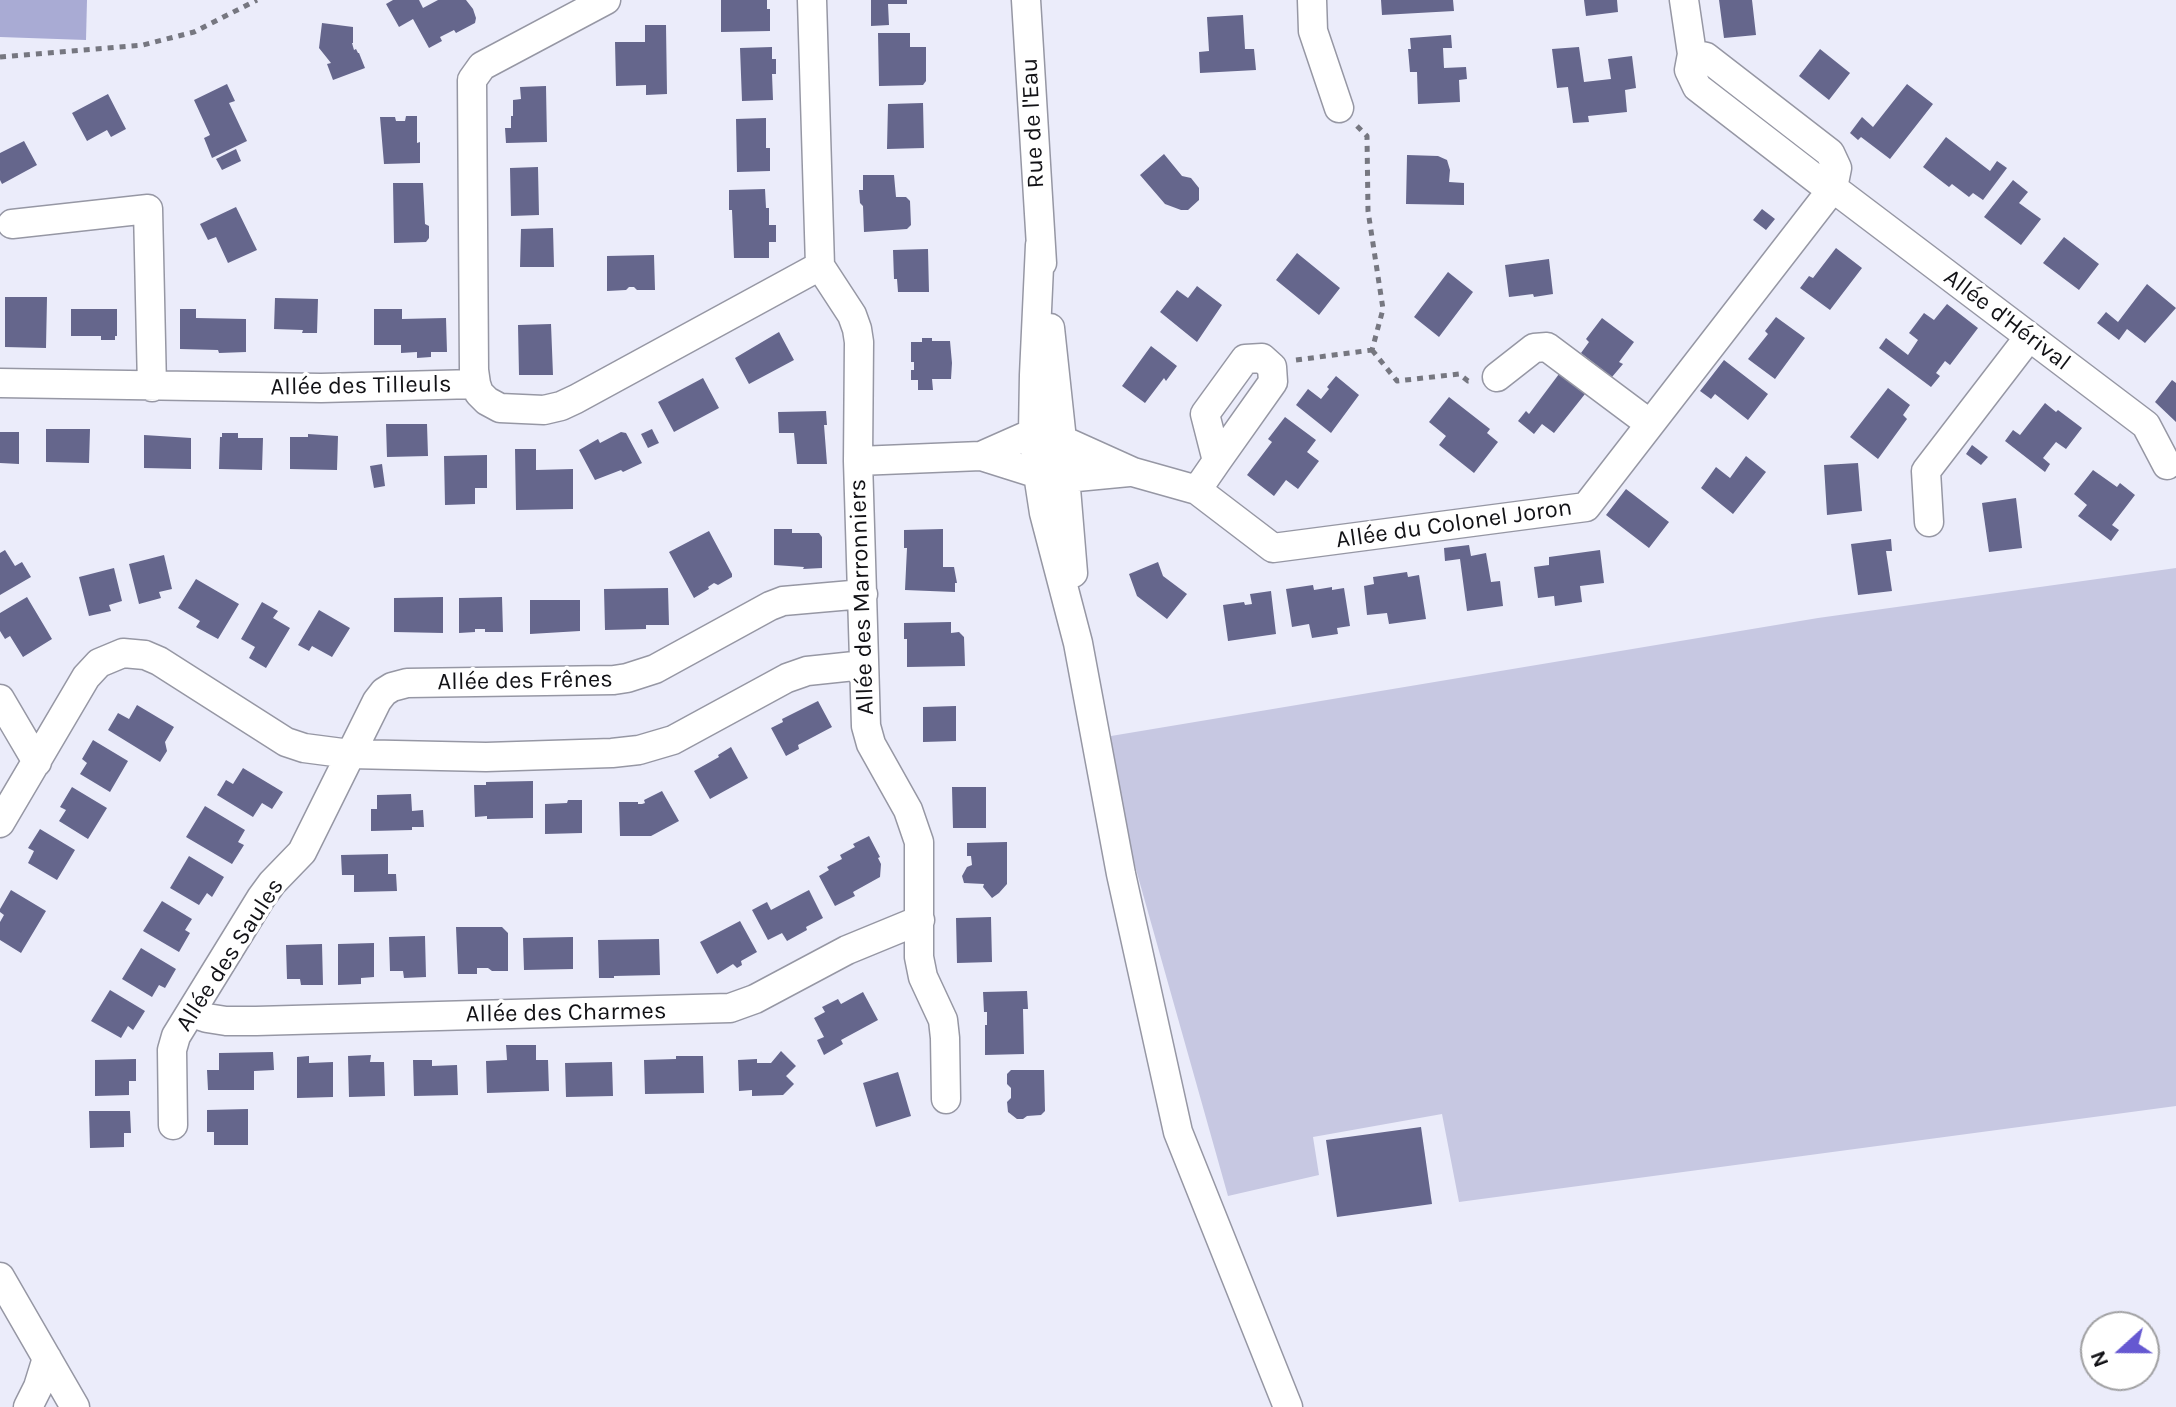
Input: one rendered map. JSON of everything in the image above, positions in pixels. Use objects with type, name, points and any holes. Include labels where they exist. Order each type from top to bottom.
[{"type":"street","points":[[476,384],[472,80],[482,66],[606,0]]},
{"type":"street","points":[[812,0],[820,266]]},
{"type":"street","name":"Rue de l'Eau","points":[[1026,0],[1040,245]]},
{"type":"street","points":[[1312,0],[1313,31],[1339,108]]},
{"type":"street","name":"Allée d'Hérival","points":[[1684,0],[1692,54],[1689,70],[1697,87],[2146,425],[2167,465]]},
{"type":"street","name":"Allée du Colonel Joron","points":[[1033,433],[1062,440],[1133,472],[1197,490],[1273,548],[1586,507],[1833,188]]},
{"type":"street","points":[[12,224],[148,209],[152,387]]},
{"type":"street","points":[[1040,245],[1033,433],[1038,474],[1044,513],[1078,643],[1121,874],[1178,1132],[1288,1407]]},
{"type":"street","points":[[1040,245],[1066,478],[1078,643]]},
{"type":"street","name":"Allée des Tilleuls","points":[[0,383],[321,388],[476,384],[487,401],[500,408],[544,410],[561,406],[820,266]]},
{"type":"street","name":"Allée des Marronniers","points":[[820,266],[852,315],[859,342],[858,461],[866,726],[871,744],[908,810],[919,842],[919,957],[923,977],[943,1020],[946,1099]]},
{"type":"street","points":[[1929,522],[1926,471],[2029,337]]},
{"type":"street","points":[[1497,377],[1534,348],[1547,347],[1650,424]]},
{"type":"street","points":[[1197,490],[1273,382],[1272,367]]},
{"type":"street","name":"Allée des Marronniers","points":[[981,456],[1033,433]]},
{"type":"street","name":"Allée des Marronniers","points":[[858,461],[981,456],[1038,474]]},
{"type":"street","name":"Allée du Colonel Joron","points":[[1038,474],[1066,478],[1133,472]]},
{"type":"street","name":"Allée des Frênes","points":[[350,754],[377,701],[392,687],[407,683],[627,678],[655,669],[783,601],[863,594]]},
{"type":"street","points":[[0,823],[86,677],[99,663],[112,656],[133,653],[159,661],[286,742],[304,748],[350,754],[486,757],[639,750],[673,740],[787,678],[818,669],[864,665]]},
{"type":"street","points":[[0,699],[37,762]]},
{"type":"street","name":"Allée des Saules","points":[[173,1125],[172,1050],[176,1036],[261,898],[302,852],[350,754]]},
{"type":"street","name":"Allée des Charmes","points":[[192,1013],[226,1021],[256,1021],[730,1008],[755,999],[847,950],[920,920]]},
{"type":"street","points":[[0,1277],[75,1407]]},
{"type":"street","points":[[28,1407],[47,1358]]},
{"type":"path","points":[[0,57],[143,45],[194,32],[257,0]]},
{"type":"path","points":[[1339,108],[1367,136],[1368,211],[1383,309],[1372,350]]},
{"type":"path","points":[[1272,367],[1286,362],[1372,350]]},
{"type":"path","points":[[1372,350],[1397,381],[1459,374],[1468,381],[1497,377]]},
{"type":"shaded area","points":[[0,0],[87,0],[86,40],[0,37]]},
{"type":"shaded area","points":[[2176,568],[2176,1106],[1459,1202],[1442,1114],[1313,1137],[1319,1175],[1228,1196],[1099,738],[1818,618]]},
{"type":"building","points":[[393,0],[419,0],[423,8],[438,0],[466,0],[473,9],[475,23],[440,37],[442,41],[429,48],[413,19],[399,27],[386,4]]},
{"type":"building","points":[[721,0],[767,0],[770,31],[721,32]]},
{"type":"building","points":[[871,0],[907,0],[907,4],[888,4],[889,25],[871,26]]},
{"type":"building","points":[[1381,0],[1453,0],[1454,11],[1382,15]]},
{"type":"building","points":[[1584,0],[1617,0],[1618,12],[1586,16]]},
{"type":"building","points":[[1719,0],[1752,0],[1756,35],[1724,38]]},
{"type":"building","points":[[1243,15],[1245,49],[1254,49],[1256,70],[1200,73],[1199,52],[1209,51],[1207,17]]},
{"type":"building","points":[[322,23],[353,27],[354,50],[359,53],[365,68],[333,80],[327,64],[331,63],[319,48]]},
{"type":"building","points":[[645,25],[666,25],[667,94],[646,95],[646,85],[616,86],[615,42],[645,42]]},
{"type":"building","points":[[878,33],[910,33],[910,47],[926,47],[926,81],[923,85],[879,86]]},
{"type":"building","points":[[1451,35],[1452,48],[1443,48],[1444,68],[1466,67],[1467,79],[1459,80],[1460,102],[1418,104],[1417,72],[1410,72],[1410,38]]},
{"type":"building","points":[[772,47],[772,59],[776,59],[776,74],[772,74],[773,100],[742,101],[740,48]]},
{"type":"building","points":[[1579,47],[1584,82],[1611,79],[1608,59],[1632,56],[1636,88],[1625,90],[1627,112],[1588,116],[1589,122],[1573,123],[1568,87],[1557,88],[1552,49]]},
{"type":"building","points":[[1820,49],[1850,73],[1829,100],[1799,76]]},
{"type":"building","points":[[227,84],[235,101],[229,103],[247,141],[212,158],[204,138],[210,135],[194,100]]},
{"type":"building","points":[[1907,84],[1933,104],[1890,159],[1861,137],[1858,140],[1850,133],[1862,117],[1873,127]]},
{"type":"building","points":[[546,86],[547,142],[506,143],[505,128],[511,128],[513,100],[521,99],[520,87]]},
{"type":"building","points":[[108,94],[126,129],[111,137],[107,130],[87,141],[72,113]]},
{"type":"building","points":[[923,103],[924,148],[887,149],[888,104]]},
{"type":"building","points":[[406,116],[417,116],[420,163],[384,164],[380,117],[405,121]]},
{"type":"building","points":[[766,118],[770,171],[737,172],[736,119]]},
{"type":"building","points":[[1946,137],[1990,171],[1997,161],[2007,168],[1983,200],[1973,193],[1969,197],[1952,184],[1949,187],[1923,167]]},
{"type":"building","points":[[24,141],[37,165],[2,184],[0,153]]},
{"type":"building","points":[[236,149],[241,161],[222,170],[216,159]]},
{"type":"building","points":[[1164,154],[1182,176],[1191,178],[1199,188],[1199,200],[1188,210],[1165,204],[1140,175]]},
{"type":"building","points":[[1407,155],[1438,156],[1447,160],[1449,182],[1464,183],[1464,205],[1406,204]]},
{"type":"building","points":[[538,167],[539,215],[511,216],[510,168]]},
{"type":"building","points":[[863,175],[894,175],[896,197],[906,197],[910,201],[911,225],[907,229],[864,232],[859,190],[863,190]]},
{"type":"building","points":[[2013,180],[2028,192],[2019,203],[2041,219],[2021,245],[1984,217]]},
{"type":"building","points":[[393,183],[423,183],[425,224],[429,226],[426,242],[394,243]]},
{"type":"building","points":[[765,189],[769,225],[776,225],[776,242],[769,242],[769,258],[734,258],[729,190]]},
{"type":"building","points":[[236,207],[257,250],[228,263],[216,237],[208,240],[200,224]]},
{"type":"building","points":[[1762,209],[1775,219],[1766,230],[1753,220]]},
{"type":"building","points":[[553,228],[554,267],[520,267],[521,229]]},
{"type":"building","points":[[2064,237],[2099,264],[2079,290],[2043,263]]},
{"type":"building","points":[[1836,248],[1862,268],[1830,310],[1800,288],[1809,276],[1813,278]]},
{"type":"building","points":[[928,249],[929,292],[898,292],[897,279],[894,279],[893,250]]},
{"type":"building","points":[[1297,253],[1340,288],[1319,315],[1276,280]]},
{"type":"building","points":[[654,255],[655,290],[629,287],[626,290],[607,291],[607,256]]},
{"type":"building","points":[[1549,259],[1553,294],[1509,297],[1505,265]]},
{"type":"building","points":[[1448,272],[1473,292],[1439,337],[1414,317]]},
{"type":"building","points":[[2147,284],[2176,308],[2145,343],[2127,329],[2119,340],[2097,323],[2106,312],[2118,322]]},
{"type":"building","points":[[1197,286],[1222,305],[1197,342],[1160,312],[1177,290],[1188,298]]},
{"type":"building","points":[[5,297],[47,297],[46,348],[5,347]]},
{"type":"building","points":[[275,298],[318,299],[317,333],[274,329]]},
{"type":"building","points":[[1947,304],[1978,328],[1950,365],[1945,361],[1936,373],[1940,376],[1931,387],[1879,348],[1886,338],[1908,355],[1918,340],[1909,333],[1924,313],[1934,320]]},
{"type":"building","points":[[71,309],[117,309],[115,340],[101,340],[101,336],[71,336]]},
{"type":"building","points":[[180,309],[196,309],[196,318],[246,319],[246,352],[180,349]]},
{"type":"building","points":[[374,309],[402,309],[402,319],[446,318],[447,352],[431,352],[431,357],[417,358],[417,352],[401,353],[401,345],[374,345]]},
{"type":"building","points":[[1776,317],[1805,338],[1775,379],[1748,359],[1768,334],[1765,331]]},
{"type":"building","points":[[1602,318],[1634,342],[1612,377],[1581,353],[1589,342],[1586,339]]},
{"type":"building","points":[[551,324],[553,375],[519,375],[518,325]]},
{"type":"building","points":[[779,332],[794,360],[749,384],[735,358]]},
{"type":"building","points":[[922,338],[950,341],[951,379],[932,379],[933,390],[918,390],[918,380],[911,380],[914,362],[911,362],[911,342],[922,342]]},
{"type":"building","points":[[1151,346],[1177,366],[1145,403],[1122,386]]},
{"type":"building","points":[[1724,360],[1768,394],[1748,420],[1715,394],[1711,399],[1700,391]]},
{"type":"building","points":[[1559,374],[1585,394],[1554,433],[1542,424],[1534,434],[1518,421],[1526,411],[1529,414]]},
{"type":"building","points":[[1336,376],[1359,395],[1331,433],[1296,405],[1308,389],[1321,399]]},
{"type":"building","points":[[703,378],[719,408],[674,432],[658,402]]},
{"type":"building","points":[[2172,380],[2176,383],[2176,422],[2155,402]]},
{"type":"building","points":[[1888,388],[1910,405],[1903,415],[1907,419],[1878,459],[1850,437]]},
{"type":"building","points":[[1449,397],[1490,429],[1487,433],[1498,442],[1474,473],[1439,445],[1446,436],[1429,422]]},
{"type":"building","points":[[2045,403],[2082,428],[2066,449],[2056,442],[2043,458],[2050,464],[2045,472],[2005,441],[2013,430],[2020,435]]},
{"type":"building","points":[[826,411],[827,464],[797,464],[794,433],[779,433],[778,412]]},
{"type":"building","points":[[1285,417],[1316,440],[1307,452],[1319,461],[1298,489],[1286,480],[1274,496],[1247,475],[1272,442],[1268,439]]},
{"type":"building","points":[[386,424],[427,424],[428,456],[387,457]]},
{"type":"building","points":[[46,429],[90,429],[89,463],[46,462]]},
{"type":"building","points":[[652,429],[659,443],[648,448],[641,434]]},
{"type":"building","points":[[0,432],[19,432],[19,464],[0,463]]},
{"type":"building","points":[[621,432],[626,433],[642,463],[595,480],[579,450],[598,439],[600,443]]},
{"type":"building","points":[[222,433],[238,433],[238,438],[263,438],[262,470],[219,469]]},
{"type":"building","points":[[308,434],[338,436],[337,470],[290,469],[290,437],[308,437]]},
{"type":"building","points":[[144,435],[191,438],[191,469],[144,468]]},
{"type":"building","points":[[1972,445],[1988,457],[1981,465],[1966,454]]},
{"type":"building","points":[[515,449],[536,449],[536,470],[573,469],[573,509],[516,510]]},
{"type":"building","points":[[487,455],[487,488],[475,488],[475,504],[445,505],[444,456]]},
{"type":"building","points":[[1746,456],[1766,472],[1733,514],[1701,488],[1716,467],[1730,478]]},
{"type":"building","points":[[1858,463],[1862,511],[1827,515],[1824,465]]},
{"type":"building","points":[[382,464],[385,486],[374,488],[370,466]]},
{"type":"building","points":[[2093,470],[2117,487],[2120,483],[2135,495],[2112,525],[2119,530],[2111,541],[2078,516],[2087,505],[2074,494]]},
{"type":"building","points":[[1626,489],[1669,522],[1649,548],[1606,515]]},
{"type":"building","points":[[2016,498],[2022,548],[1989,552],[1982,503]]},
{"type":"building","points":[[774,529],[819,533],[822,537],[822,568],[774,565]]},
{"type":"building","points":[[943,529],[943,567],[954,567],[955,592],[905,590],[907,548],[904,548],[904,530]]},
{"type":"building","points":[[709,531],[732,577],[718,585],[714,583],[694,598],[669,552]]},
{"type":"building","points":[[1891,539],[1892,551],[1886,551],[1892,591],[1858,595],[1851,544]]},
{"type":"building","points":[[1469,545],[1471,556],[1486,553],[1491,582],[1500,581],[1503,606],[1467,611],[1460,559],[1445,561],[1444,548]]},
{"type":"building","points":[[5,550],[15,566],[22,562],[31,577],[0,595],[0,553]]},
{"type":"building","points":[[1600,550],[1604,583],[1580,586],[1582,602],[1555,606],[1554,596],[1538,598],[1534,567],[1549,565],[1549,557]]},
{"type":"building","points":[[164,555],[172,589],[159,592],[161,598],[139,604],[129,564]]},
{"type":"building","points":[[1158,562],[1163,576],[1187,594],[1167,619],[1137,596],[1129,574]]},
{"type":"building","points":[[114,568],[122,601],[109,605],[111,611],[89,616],[79,577]]},
{"type":"building","points":[[1407,572],[1408,577],[1419,575],[1426,619],[1389,624],[1387,613],[1367,615],[1364,586],[1374,584],[1373,577]]},
{"type":"building","points":[[196,579],[239,604],[218,639],[196,627],[200,621],[178,608]]},
{"type":"building","points":[[1313,585],[1314,590],[1344,588],[1350,626],[1337,628],[1338,634],[1312,638],[1309,624],[1292,627],[1286,589]]},
{"type":"building","points":[[668,588],[669,625],[605,630],[604,589]]},
{"type":"building","points":[[1271,591],[1276,634],[1228,641],[1223,605],[1252,604],[1250,594]]},
{"type":"building","points":[[27,597],[52,639],[23,657],[10,636],[5,639],[0,631],[0,613]]},
{"type":"building","points":[[443,597],[443,633],[394,632],[394,598]]},
{"type":"building","points":[[502,597],[503,632],[475,629],[475,632],[459,633],[459,598]]},
{"type":"building","points":[[530,600],[580,600],[580,631],[530,634]]},
{"type":"building","points":[[262,602],[278,611],[273,618],[290,628],[266,668],[249,658],[255,647],[241,639]]},
{"type":"building","points":[[319,610],[350,628],[332,657],[312,646],[309,651],[298,645]]},
{"type":"building","points":[[951,622],[951,633],[959,632],[964,637],[965,666],[907,667],[904,623]]},
{"type":"building","points":[[818,701],[832,727],[798,745],[799,749],[786,756],[771,728]]},
{"type":"building","points":[[137,705],[174,727],[165,742],[167,751],[160,762],[108,730],[118,713],[129,719]]},
{"type":"building","points":[[956,706],[956,741],[923,742],[923,707]]},
{"type":"building","points":[[93,740],[128,761],[110,792],[80,774],[87,763],[82,759]]},
{"type":"building","points":[[731,747],[748,778],[710,799],[694,771]]},
{"type":"building","points":[[243,768],[283,792],[272,809],[262,803],[253,817],[217,795],[226,780],[233,784]]},
{"type":"building","points":[[533,781],[533,818],[475,817],[474,785]]},
{"type":"building","points":[[72,787],[107,808],[88,839],[59,821],[66,810],[60,807]]},
{"type":"building","points":[[952,787],[986,787],[986,828],[953,828]]},
{"type":"building","points":[[662,791],[679,821],[651,836],[620,836],[619,802],[642,804]]},
{"type":"building","points":[[411,794],[412,811],[423,810],[424,827],[371,831],[371,809],[377,809],[377,795]]},
{"type":"building","points":[[568,800],[582,800],[582,833],[545,834],[545,804],[567,803]]},
{"type":"building","points":[[205,806],[245,830],[238,842],[244,845],[232,864],[186,837]]},
{"type":"building","points":[[40,829],[75,850],[57,880],[28,863],[34,851],[28,848]]},
{"type":"building","points":[[869,836],[880,857],[880,877],[853,892],[855,896],[835,906],[819,876],[829,870],[827,867],[842,859],[840,855],[855,847],[853,844]]},
{"type":"building","points":[[1007,842],[1007,884],[999,893],[992,898],[984,884],[964,883],[962,876],[972,865],[971,856],[967,856],[967,843]]},
{"type":"building","points":[[388,854],[388,874],[396,874],[397,891],[354,892],[354,875],[342,875],[341,855]]},
{"type":"building","points":[[189,856],[224,877],[212,897],[207,893],[199,905],[170,888]]},
{"type":"building","points":[[11,890],[46,911],[21,953],[0,940],[0,922],[4,915],[0,909]]},
{"type":"building","points":[[809,890],[823,918],[787,941],[782,933],[768,940],[752,910],[767,902],[771,910]]},
{"type":"building","points":[[162,901],[192,919],[185,930],[190,933],[179,952],[143,931]]},
{"type":"building","points":[[991,917],[992,962],[957,963],[956,918]]},
{"type":"building","points":[[740,921],[757,952],[741,961],[742,965],[737,968],[733,964],[717,974],[700,942]]},
{"type":"building","points":[[456,927],[502,927],[508,933],[508,971],[477,968],[477,974],[458,974]]},
{"type":"building","points":[[425,936],[426,977],[404,978],[403,971],[390,971],[389,937]]},
{"type":"building","points":[[573,937],[573,969],[524,970],[523,938]]},
{"type":"building","points":[[659,939],[660,975],[599,978],[598,940]]},
{"type":"building","points":[[374,943],[374,977],[361,978],[361,984],[338,985],[338,944]]},
{"type":"building","points":[[322,944],[323,985],[301,985],[300,979],[287,979],[286,945]]},
{"type":"building","points":[[141,948],[176,969],[165,988],[159,985],[152,997],[122,979]]},
{"type":"building","points":[[110,990],[145,1011],[133,1030],[128,1026],[121,1038],[91,1021]]},
{"type":"building","points":[[1027,991],[1028,1009],[1023,1009],[1024,1054],[985,1055],[987,1012],[984,1012],[983,992]]},
{"type":"building","points":[[863,992],[878,1020],[841,1040],[843,1044],[824,1055],[817,1040],[824,1037],[814,1018],[825,1012],[822,1007],[838,999],[841,1004]]},
{"type":"building","points":[[506,1045],[536,1045],[536,1060],[548,1060],[549,1091],[487,1093],[486,1061],[507,1060]]},
{"type":"building","points":[[781,1051],[796,1066],[786,1076],[794,1084],[783,1095],[752,1096],[752,1090],[739,1091],[738,1060],[757,1059],[757,1063],[771,1063]]},
{"type":"building","points":[[273,1052],[274,1070],[254,1071],[254,1090],[208,1090],[207,1070],[219,1070],[219,1053]]},
{"type":"building","points":[[371,1055],[370,1062],[384,1062],[385,1096],[349,1097],[348,1056]]},
{"type":"building","points":[[309,1056],[309,1063],[333,1062],[333,1097],[297,1098],[297,1057]]},
{"type":"building","points":[[676,1056],[703,1056],[704,1093],[645,1094],[644,1060],[676,1059]]},
{"type":"building","points":[[136,1059],[136,1081],[129,1081],[129,1095],[95,1096],[95,1060]]},
{"type":"building","points":[[413,1060],[432,1060],[432,1066],[457,1065],[458,1095],[414,1096]]},
{"type":"building","points":[[612,1062],[613,1096],[566,1097],[565,1063]]},
{"type":"building","points":[[1011,1070],[1044,1070],[1045,1111],[1041,1115],[1017,1119],[1008,1112],[1011,1088],[1007,1084],[1007,1074]]},
{"type":"building","points":[[898,1072],[911,1116],[876,1127],[863,1083]]},
{"type":"building","points":[[248,1109],[248,1145],[214,1145],[214,1132],[207,1132],[207,1110]]},
{"type":"building","points":[[89,1111],[130,1111],[131,1133],[124,1133],[124,1147],[90,1148]]},
{"type":"building","points":[[1421,1127],[1432,1204],[1337,1217],[1326,1140]]}]
